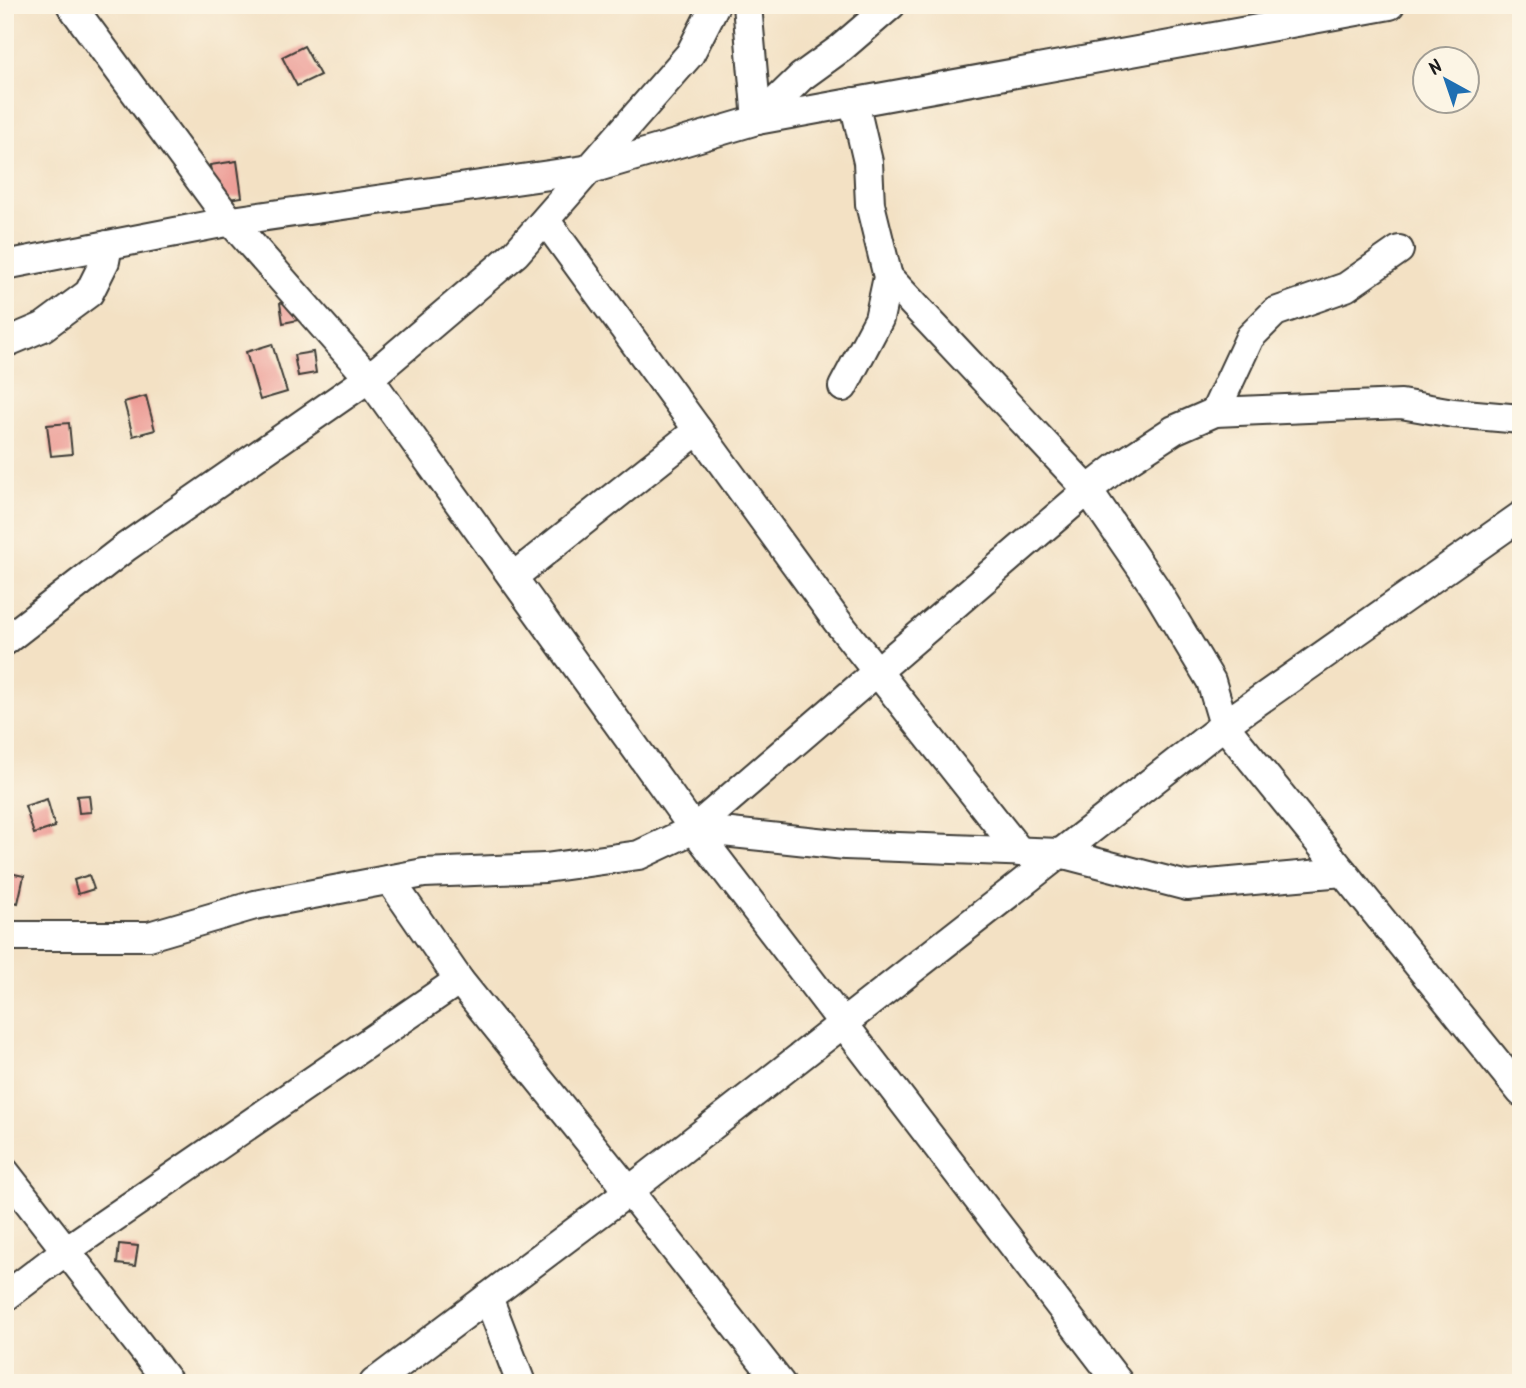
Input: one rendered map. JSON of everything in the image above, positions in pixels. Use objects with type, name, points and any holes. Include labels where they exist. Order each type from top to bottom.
[{"type":"street","points":[[71,5],[232,221],[369,378],[694,829],[1119,1383]]},
{"type":"street","points":[[747,5],[757,120]]},
{"type":"street","points":[[757,120],[801,77],[841,48],[891,5]]},
{"type":"street","points":[[5,265],[232,221],[592,169],[757,120],[1390,5]]},
{"type":"street","points":[[5,641],[126,547],[369,378],[516,253],[691,54],[712,7]]},
{"type":"street","points":[[843,387],[879,319],[888,277],[870,204],[868,162],[854,102]]},
{"type":"street","points":[[546,221],[837,621],[1020,852]]},
{"type":"street","points":[[5,343],[43,327],[89,293],[105,261],[108,245]]},
{"type":"street","points":[[1215,412],[1250,337],[1275,312],[1346,287],[1399,250]]},
{"type":"street","points":[[888,277],[1088,490],[1154,586],[1212,681],[1224,725],[1521,1092]]},
{"type":"street","points":[[5,936],[149,936],[255,905],[424,873],[545,868],[639,855],[694,829],[1088,490],[1174,430],[1215,412],[1401,404],[1453,413],[1521,419]]},
{"type":"street","points":[[513,577],[698,430]]},
{"type":"street","points":[[374,1383],[629,1191],[1224,725],[1521,516]]},
{"type":"street","points":[[694,829],[845,845],[1060,853],[1187,886],[1343,872]]},
{"type":"street","points":[[390,880],[459,980],[780,1383]]},
{"type":"street","points":[[5,1297],[66,1250],[459,980]]},
{"type":"street","points":[[5,1172],[169,1383]]},
{"type":"street","points":[[488,1297],[521,1383]]},
{"type":"building","points":[[304,46],[320,75],[297,86],[282,57]]},
{"type":"building","points":[[237,161],[242,197],[215,201],[210,165]]},
{"type":"building","points":[[299,299],[303,319],[283,323],[280,303]]},
{"type":"building","points":[[272,344],[287,392],[260,400],[246,352]]},
{"type":"building","points":[[313,352],[316,373],[298,376],[294,355]]},
{"type":"building","points":[[146,396],[155,430],[133,436],[124,402]]},
{"type":"building","points":[[69,423],[72,454],[51,456],[47,425]]},
{"type":"building","points":[[89,795],[91,812],[79,813],[77,796]]},
{"type":"building","points":[[47,799],[55,827],[34,834],[25,806]]},
{"type":"building","points":[[5,872],[24,876],[18,903],[5,900]]},
{"type":"building","points":[[89,875],[94,889],[78,894],[74,880]]},
{"type":"building","points":[[119,1244],[138,1246],[135,1266],[117,1264]]}]
